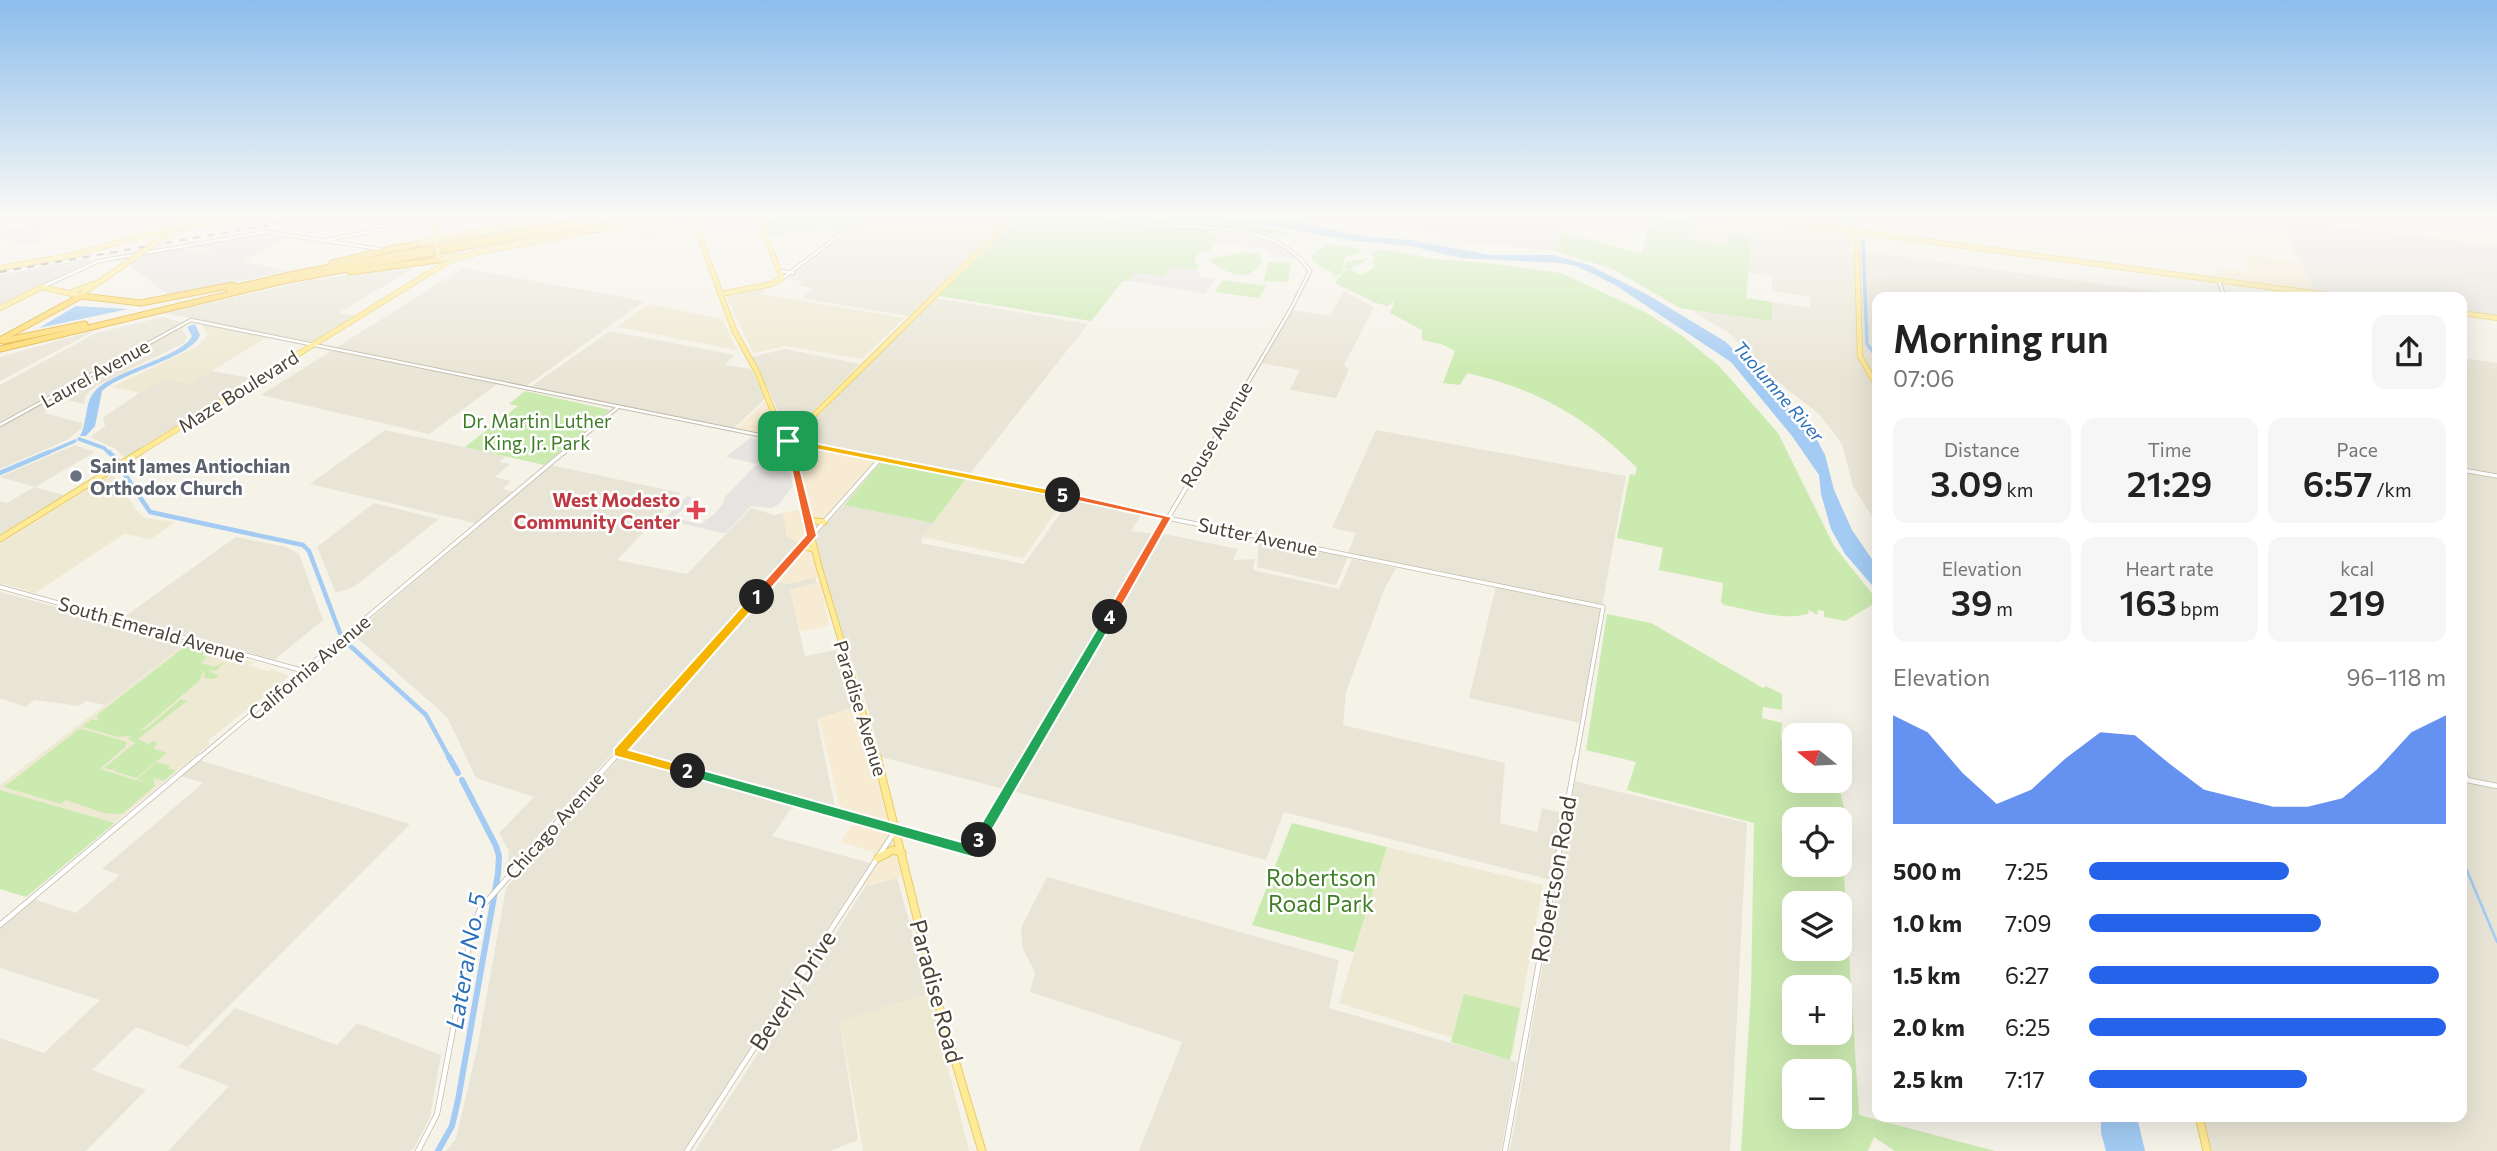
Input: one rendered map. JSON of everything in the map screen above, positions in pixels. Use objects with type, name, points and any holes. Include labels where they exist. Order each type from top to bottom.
[{"type":"highway","points":[[0,344],[9,334],[51,315],[77,296],[125,302],[160,301],[289,270]]},
{"type":"highway","points":[[0,344],[311,270]]},
{"type":"highway","points":[[222,291],[317,270]]},
{"type":"highway","points":[[0,344],[346,270]]},
{"type":"highway","points":[[306,277],[357,270]]},
{"type":"highway","points":[[0,344],[266,288],[371,270]]},
{"type":"main road","points":[[39,289],[77,296],[114,270]]},
{"type":"main road","points":[[77,296],[115,270]]},
{"type":"main road","name":"Maze Boulevard","points":[[0,539],[434,270]]},
{"type":"main road","points":[[711,270],[728,315],[788,441],[815,550]]},
{"type":"main road","points":[[788,441],[961,270]]},
{"type":"main road","points":[[1857,270],[1860,356],[1872,374]]},
{"type":"main road","points":[[2133,270],[2307,292]]},
{"type":"main road","points":[[2144,270],[2290,292]]},
{"type":"main road","points":[[720,294],[780,280],[780,271]]},
{"type":"main road","points":[[0,308],[39,289],[78,291],[93,284]]},
{"type":"main road","points":[[2254,287],[2278,288]]},
{"type":"main road","points":[[62,291],[77,296]]},
{"type":"main road","points":[[2467,315],[2497,319]]},
{"type":"main road","points":[[2467,316],[2497,319]]},
{"type":"main road","points":[[808,520],[824,522]]},
{"type":"main road","points":[[800,550],[806,547],[815,550]]},
{"type":"main road","name":"Paradise Avenue","points":[[815,550],[843,654],[864,718],[869,725],[896,829]]},
{"type":"main road","name":"Paradise Road","points":[[896,829],[940,1010],[982,1151]]},
{"type":"main road","points":[[878,858],[888,851],[902,853]]},
{"type":"main road","points":[[2200,1122],[2207,1151]]},
{"type":"street","points":[[39,289],[78,270]]},
{"type":"street","points":[[780,280],[797,270]]},
{"type":"street","name":"Rouse Avenue","points":[[896,829],[972,851],[1291,309],[1309,270]]},
{"type":"street","points":[[780,271],[793,273]]},
{"type":"street","points":[[2216,280],[2222,292]]},
{"type":"street","name":"Sutter Avenue","points":[[191,320],[1603,607]]},
{"type":"street","name":"Laurel Avenue","points":[[0,425],[191,320]]},
{"type":"street","name":"California Avenue","points":[[0,925],[617,408]]},
{"type":"street","name":"Chicago Avenue","points":[[418,1151],[436,1114],[474,922],[491,896],[880,459]]},
{"type":"street","points":[[2467,471],[2497,476]]},
{"type":"street","name":"South Emerald Avenue","points":[[0,587],[304,671]]},
{"type":"street","name":"Robertson Road","points":[[1505,1151],[1603,607]]},
{"type":"street","points":[[619,752],[896,829]]},
{"type":"street","points":[[2467,780],[2497,786]]},
{"type":"street","name":"Beverly Drive","points":[[687,1151],[896,829]]},
{"type":"shaded area","points":[[28,270],[74,270],[0,306],[0,275]]},
{"type":"shaded area","points":[[136,270],[290,271],[169,295]]},
{"type":"shaded area","points":[[411,270],[338,313],[354,316],[313,342],[163,313],[312,280]]},
{"type":"shaded area","points":[[460,270],[644,301],[525,387],[499,383],[429,434],[261,395]]},
{"type":"shaded area","points":[[799,270],[956,270],[909,316],[802,298],[813,288],[800,285],[803,282],[787,279]]},
{"type":"shaded area","points":[[1169,270],[1190,270],[1199,271],[1199,276],[1215,279],[1205,294],[1129,281],[1135,273],[1163,277]]},
{"type":"shaded area","points":[[1748,270],[1998,270],[2160,292],[1872,292],[1872,516],[1853,486],[1842,444],[1819,414],[1774,379],[1730,334],[1688,308],[1771,321],[1772,302],[1810,308],[1811,297],[1772,291],[1772,276],[1748,273]]},
{"type":"shaded area","points":[[2215,270],[2251,272],[2250,270],[2303,270],[2314,291],[2217,278]]},
{"type":"shaded area","points":[[2304,270],[2497,270],[2497,316],[2467,313],[2467,292],[2315,291]]},
{"type":"shaded area","points":[[770,286],[761,294],[904,318],[862,359],[786,346],[753,353],[726,295]]},
{"type":"shaded area","points":[[1344,291],[1374,307],[1344,365],[1349,370],[1336,398],[1290,390],[1300,370],[1260,363],[1292,310],[1330,316]]},
{"type":"shaded area","points":[[935,298],[1088,324],[969,475],[795,440]]},
{"type":"shaded area","points":[[648,304],[722,319],[737,350],[617,327]]},
{"type":"shaded area","points":[[163,317],[188,324],[182,328],[187,337],[184,343],[96,386],[86,395],[84,404],[67,400],[44,413],[82,423],[82,428],[67,440],[0,469],[0,385],[96,333]]},
{"type":"shaded area","points":[[202,325],[268,337],[189,384],[165,379],[140,393],[112,387],[198,346],[207,335]]},
{"type":"shaded area","points":[[96,330],[0,381],[0,357]]},
{"type":"shaded area","points":[[610,331],[735,355],[725,365],[751,369],[765,399],[733,429],[529,388]]},
{"type":"shaded area","points":[[785,349],[860,364],[790,434],[752,357]]},
{"type":"shaded area","points":[[2467,359],[2497,363],[2497,1151],[2212,1151],[2205,1122],[2467,1122]]},
{"type":"shaded area","points":[[212,371],[255,379],[125,459],[116,449],[90,437],[105,426],[103,418],[139,393],[165,379],[189,384]]},
{"type":"shaded area","points":[[766,401],[784,439],[736,429]]},
{"type":"shaded area","points":[[385,430],[506,456],[499,462],[510,464],[495,477],[511,481],[503,489],[515,492],[478,524],[310,484]]},
{"type":"shaded area","points":[[1376,430],[1626,476],[1602,606],[1348,553],[1356,533],[1332,528]]},
{"type":"shaded area","points":[[750,438],[782,445],[793,486],[779,504],[772,508],[751,506],[726,533],[664,519],[687,496],[695,498],[673,518],[701,524],[713,515],[723,504],[724,498],[757,464],[726,457]]},
{"type":"shaded area","points":[[792,444],[877,460],[816,528]]},
{"type":"shaded area","points":[[75,445],[95,452],[35,487],[0,477]]},
{"type":"shaded area","points":[[551,465],[681,493],[617,560],[687,574],[751,508],[774,515],[783,513],[787,537],[800,543],[508,870],[509,851],[499,833],[534,797],[476,778],[447,717],[353,634]]},
{"type":"shaded area","points":[[112,474],[137,511],[145,518],[175,522],[151,539],[124,534],[35,593],[0,583],[0,544]]},
{"type":"shaded area","points":[[966,479],[1065,498],[1024,558],[922,537]]},
{"type":"shaded area","points":[[34,487],[67,496],[0,537],[0,501],[7,503]]},
{"type":"shaded area","points":[[1070,500],[1141,515],[1131,531],[1154,534],[1004,789],[881,757],[864,696],[827,587],[814,535],[844,505],[933,523],[922,537],[921,543],[1024,564]]},
{"type":"shaded area","points":[[374,503],[439,519],[354,587],[336,593],[317,547]]},
{"type":"shaded area","points":[[805,509],[818,577],[789,584],[774,580],[795,557],[800,543],[787,537],[783,513]]},
{"type":"shaded area","points":[[1160,533],[1238,549],[1233,560],[1255,559],[1253,570],[1339,589],[1352,559],[1396,568],[1385,588],[1346,692],[1343,725],[1505,763],[1500,823],[1537,832],[1542,808],[1563,813],[1551,880],[1284,812],[1266,860],[1012,791]]},
{"type":"shaded area","points":[[236,537],[286,547],[299,554],[323,620],[274,660],[124,617]]},
{"type":"shaded area","points":[[1259,538],[1348,557],[1336,585],[1257,567]]},
{"type":"shaded area","points":[[815,577],[817,583],[790,590],[805,656],[836,650],[855,707],[817,719],[835,807],[624,751],[774,580],[789,584]]},
{"type":"shaded area","points":[[820,582],[829,625],[800,632],[790,590]]},
{"type":"shaded area","points":[[1496,586],[1600,609],[1580,723],[1469,698]]},
{"type":"shaded area","points":[[0,592],[187,642],[105,705],[86,701],[79,706],[35,700],[25,707],[0,698]]},
{"type":"shaded area","points":[[186,643],[254,662],[249,666],[268,671],[271,669],[289,676],[206,742],[210,744],[114,823],[0,790],[0,785]]},
{"type":"shaded area","points":[[859,706],[903,876],[866,886],[860,885],[879,854],[841,842],[855,820],[841,811],[819,718]]},
{"type":"shaded area","points":[[619,758],[794,804],[772,836],[870,863],[683,1151],[446,1151],[456,1139],[477,1049],[506,888]]},
{"type":"shaded area","points":[[199,760],[410,824],[188,1047],[136,1027],[92,1070],[146,1090],[86,1151],[0,1151],[0,1038],[44,1053],[100,1000],[0,968],[0,927],[33,899],[76,913],[120,875],[102,869],[203,783],[180,776]]},
{"type":"shaded area","points":[[1575,781],[1747,823],[1730,1151],[1510,1151]]},
{"type":"shaded area","points":[[1387,847],[1543,885],[1512,1056],[1339,1003]]},
{"type":"shaded area","points":[[1047,877],[1339,960],[1329,1008],[1517,1062],[1501,1151],[1139,1151],[1182,1042],[1030,992],[1035,973],[1023,949],[1021,928]]},
{"type":"shaded area","points":[[897,878],[929,993],[840,1022],[858,1140],[830,1151],[695,1151],[866,886]]},
{"type":"shaded area","points":[[929,993],[969,1151],[863,1151],[840,1021]]},
{"type":"shaded area","points":[[235,1008],[337,1045],[357,1023],[441,1055],[430,1117],[414,1148],[410,1151],[168,1151],[229,1086],[178,1067]]},
{"type":"green space","points":[[966,270],[1169,270],[1163,277],[1135,273],[1129,281],[1123,281],[1091,321],[939,296]]},
{"type":"green space","points":[[1224,270],[1255,270],[1243,275]]},
{"type":"green space","points":[[1266,270],[1290,270],[1288,282],[1264,281]]},
{"type":"green space","points":[[1327,270],[1343,270],[1335,277]]},
{"type":"green space","points":[[1345,270],[1361,275],[1370,270],[1537,270],[1561,273],[1645,312],[1681,335],[1719,366],[1778,433],[1834,546],[1872,594],[1872,605],[1845,621],[1824,617],[1824,611],[1818,610],[1817,615],[1809,610],[1808,614],[1798,616],[1766,614],[1724,605],[1721,602],[1723,583],[1659,570],[1663,548],[1617,538],[1630,474],[1635,475],[1637,468],[1580,420],[1538,396],[1467,373],[1460,385],[1443,383],[1455,351],[1441,344],[1422,340],[1422,330],[1390,313],[1395,300],[1388,306],[1376,303],[1335,283]]},
{"type":"green space","points":[[1614,270],[1748,270],[1746,298],[1772,302],[1772,321],[1680,308]]},
{"type":"green space","points":[[1223,280],[1266,286],[1259,298],[1215,292]]},
{"type":"green space","name":"Dr. Martin Luther King, Jr. Park","points":[[525,391],[610,410],[544,465],[465,447],[518,406],[509,404]]},
{"type":"green space","points":[[881,462],[966,479],[933,523],[844,505]]},
{"type":"green space","points":[[1607,614],[1651,623],[1763,688],[1766,686],[1782,694],[1782,710],[1763,707],[1762,718],[1782,723],[1782,793],[1841,793],[1844,807],[1782,807],[1782,877],[1844,877],[1845,891],[1782,891],[1782,961],[1849,961],[1850,975],[1782,975],[1782,1045],[1852,1045],[1852,1003],[1859,1115],[1872,1118],[1872,1122],[1885,1122],[1995,1151],[1895,1151],[1874,1137],[1868,1151],[1741,1151],[1751,991],[1754,823],[1627,790],[1636,762],[1586,750]]},
{"type":"green space","points":[[187,645],[213,652],[201,655],[207,657],[201,663],[214,667],[224,662],[217,670],[208,671],[219,675],[214,679],[204,678],[205,673],[201,671],[203,673],[199,681],[144,728],[136,731],[146,729],[181,699],[187,701],[138,739],[147,743],[146,746],[152,741],[158,743],[153,748],[167,753],[136,778],[114,771],[120,765],[113,770],[104,768],[135,743],[128,739],[131,736],[118,737],[83,727],[78,731],[83,729],[127,742],[125,747],[100,769],[149,784],[137,779],[157,762],[170,766],[168,769],[176,770],[164,781],[155,778],[155,786],[122,814],[104,813],[66,800],[61,804],[4,787],[92,719],[98,721],[97,715]]},
{"type":"green space","points":[[0,790],[115,823],[26,897],[0,889]]},
{"type":"green space","name":"Robertson Road Park","points":[[1292,823],[1387,847],[1354,952],[1252,925]]},
{"type":"green space","points":[[1464,994],[1520,1008],[1510,1060],[1451,1042]]},
{"type":"water","points":[[1584,270],[1598,270],[1648,295],[1726,342],[1815,436],[1825,455],[1834,490],[1852,530],[1872,559],[1872,585],[1845,554],[1831,529],[1821,494],[1819,475],[1792,436],[1731,362],[1615,285]]},
{"type":"water","points":[[76,306],[128,309],[39,328]]},
{"type":"water","points":[[195,324],[200,335],[184,351],[125,377],[102,391],[95,426],[86,436],[80,436],[90,400],[96,390],[118,376],[186,344],[192,336],[187,327]]},
{"type":"water","points":[[2101,1122],[2138,1122],[2145,1151],[2106,1151]]},
{"type":"waterway","points":[[1864,270],[1867,344],[1872,350]]},
{"type":"waterway","points":[[79,439],[104,448],[110,454]]},
{"type":"waterway","points":[[45,454],[75,441]]},
{"type":"waterway","points":[[0,473],[49,452]]},
{"type":"waterway","points":[[109,452],[117,460]]},
{"type":"waterway","name":"Lateral No. 5","points":[[122,470],[150,512],[303,545],[309,551],[340,633]]},
{"type":"waterway","name":"Lateral No. 5","points":[[346,642],[426,715],[450,759]]},
{"type":"waterway","name":"Lateral No. 5","points":[[449,757],[458,773]]},
{"type":"waterway","name":"Lateral No. 5","points":[[438,1151],[452,1126],[458,1100],[498,874],[499,856],[496,846],[462,780]]},
{"type":"waterway","points":[[2467,871],[2497,942]]},
{"type":"railway","points":[[0,272],[13,270]]},
{"type":"place","name":"Saint James Antiochian Orthodox Church","points":[[76,476]]},
{"type":"place","name":"West Modesto Community Center","points":[[696,510]]},
{"type":"route","points":[[788,441],[1167,517],[1012,788],[972,851],[619,752],[812,536],[788,441]]},
{"type":"water label","name":"Tuolumne River","points":[[1779,391]]}]
